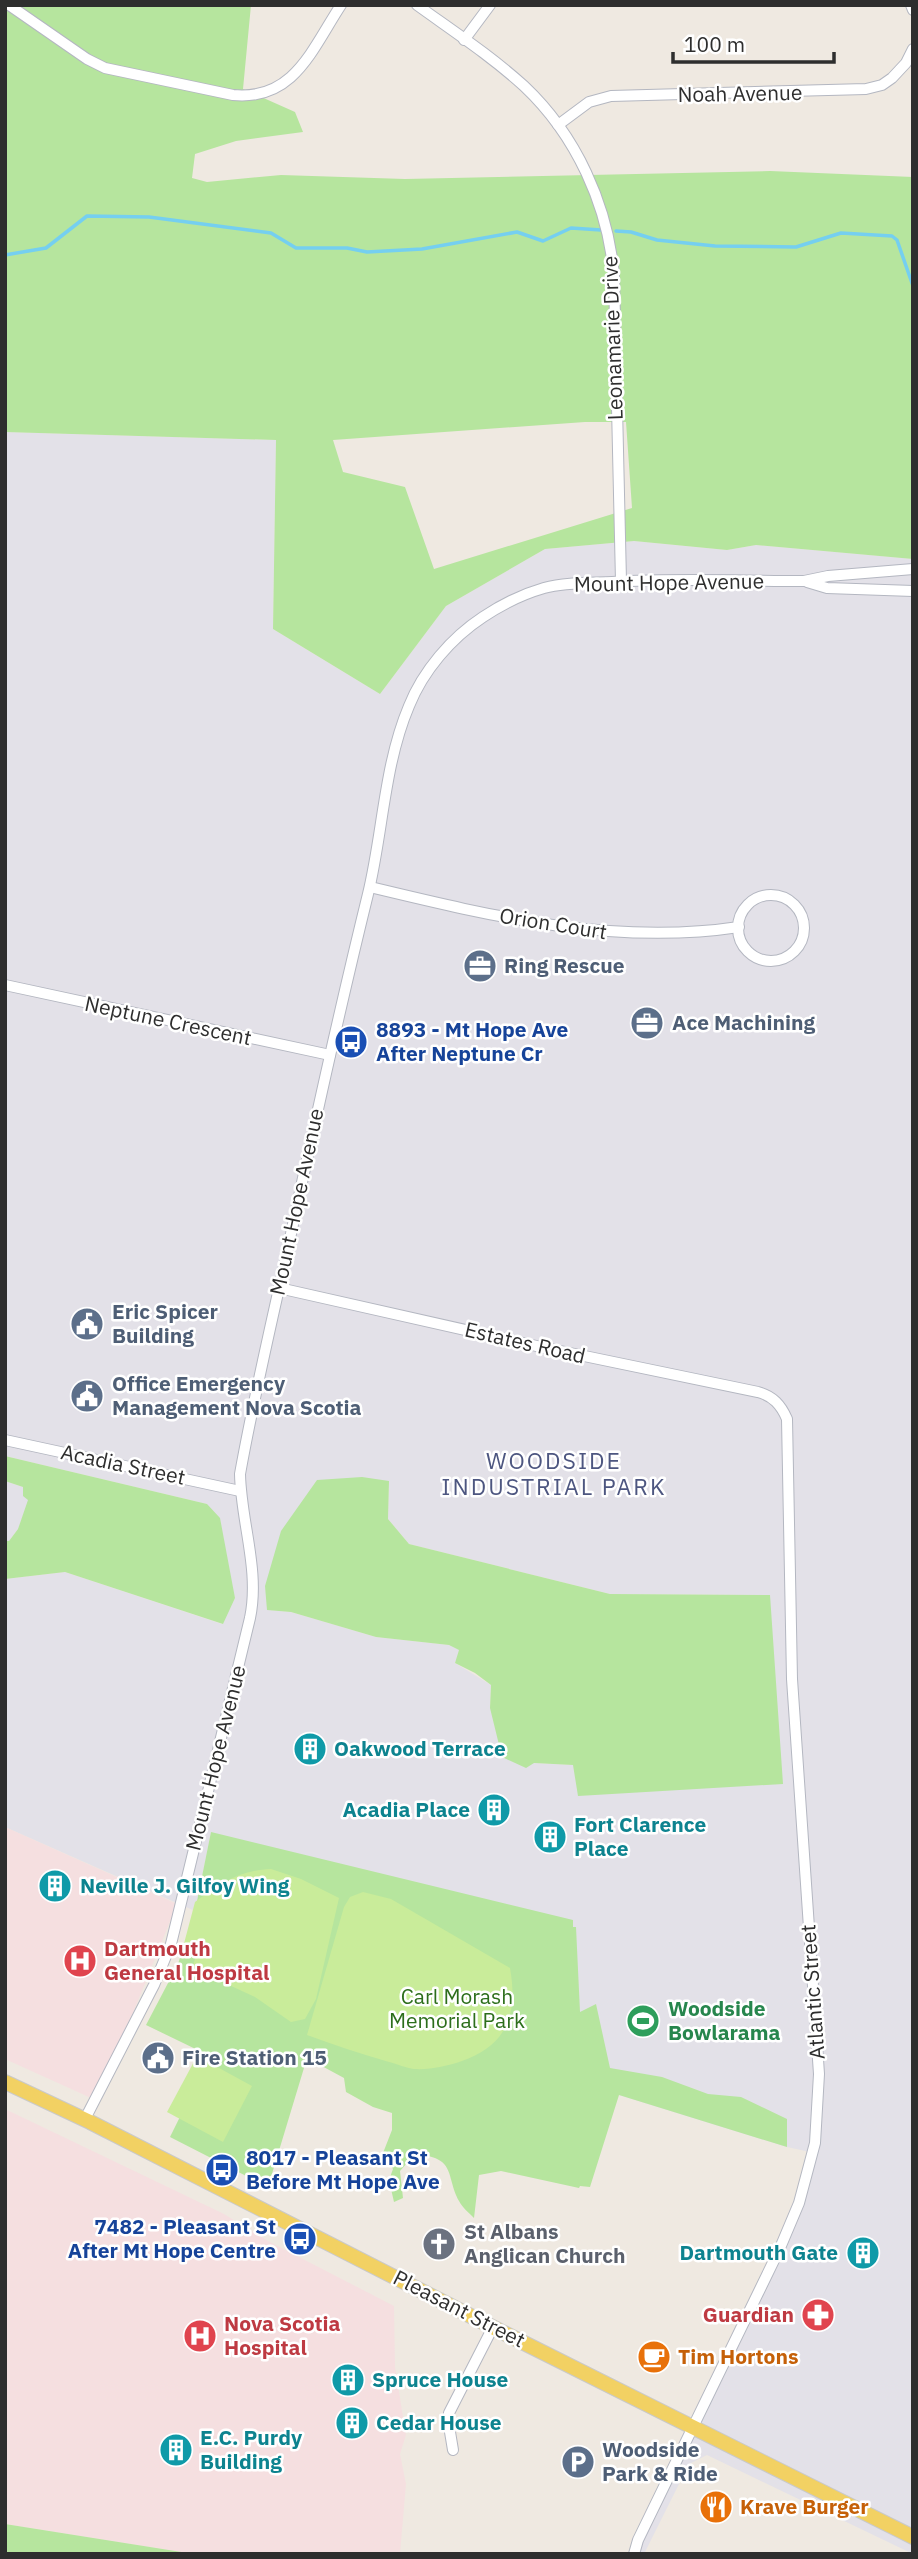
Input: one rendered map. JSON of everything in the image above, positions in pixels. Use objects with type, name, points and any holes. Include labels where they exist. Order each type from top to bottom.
[{"type":"main road","name":"Pleasant Street","points":[[5,2082],[85,2119],[913,2537]]},
{"type":"street","points":[[9,5],[87,59],[105,68],[248,96],[272,91],[292,76],[341,5]]},
{"type":"street","name":"Leonamarie Drive","points":[[417,5],[523,85],[558,125],[581,162],[595,192],[614,265],[621,581]]},
{"type":"street","points":[[464,40],[490,5]]},
{"type":"street","name":"Noah Avenue","points":[[558,125],[589,102],[611,96],[821,92],[872,88],[885,83],[896,74],[913,49]]},
{"type":"street","name":"Mount Hope Avenue","points":[[85,2119],[154,1985],[171,1944],[253,1603],[253,1573],[240,1491],[245,1445],[330,1055],[370,887],[401,727],[410,703],[425,675],[462,633],[482,618],[526,595],[546,588],[621,581],[804,581],[828,576],[913,569]]},
{"type":"street","name":"Mount Hope Avenue","points":[[804,581],[827,588],[913,592]]},
{"type":"street","name":"Orion Court","points":[[370,887],[509,918],[582,930],[698,933],[738,928]]},
{"type":"street","points":[[769,894],[782,896],[793,902],[804,923],[803,938],[798,948],[788,957],[777,961],[765,961],[752,956],[738,937],[738,928],[745,906],[754,899],[769,894]]},
{"type":"street","name":"Neptune Crescent","points":[[5,985],[330,1055]]},
{"type":"street","name":"Estates Road","points":[[279,1287],[771,1397]]},
{"type":"street","name":"Atlantic Street","points":[[634,2554],[638,2540],[780,2248],[799,2203],[815,2143],[818,2050],[792,1679],[788,1433],[783,1410],[771,1397]]},
{"type":"street","name":"Acadia Street","points":[[5,1440],[240,1491]]},
{"type":"street","points":[[453,2450],[449,2413],[493,2327]]},
{"type":"shaded area","points":[[5,432],[276,440],[273,629],[380,694],[446,606],[545,549],[634,541],[727,550],[756,545],[913,559],[913,2554],[707,2455],[689,2464],[644,2554],[631,2554],[748,2326],[770,2276],[810,2152],[619,2095],[211,1833],[195,1911],[5,1827],[5,1579],[65,1572],[222,1624],[235,1598],[207,1504],[5,1456]],"holes":[[[389,1481],[388,1519],[409,1544],[610,1594],[769,1595],[573,1765],[534,1763],[490,1708],[491,1685],[455,1663],[460,1650],[449,1645],[376,1637],[291,1612],[268,1610]]]},
{"type":"shaded area","points":[[5,1481],[23,1487],[29,1500],[18,1529],[9,1541],[5,1541]]},
{"type":"shaded area","name":"Dartmouth General Hospital","points":[[5,1827],[177,1904],[131,2018],[91,2098],[5,2059]]},
{"type":"shaded area","name":"Nova Scotia Hospital","points":[[5,2109],[224,2214],[268,2241],[394,2306],[395,2367],[406,2435],[400,2454],[406,2484],[400,2554],[194,2554],[5,2524]]},
{"type":"green space","points":[[5,5],[251,5],[243,89],[295,112],[303,132],[236,141],[195,154],[192,178],[207,182],[281,175],[405,179],[770,171],[913,177],[913,559],[756,545],[727,550],[634,541],[545,549],[446,606],[380,694],[273,629],[276,440],[5,432]],"holes":[[[585,422],[626,422],[632,508],[434,569],[405,487],[343,472],[333,440]]]},
{"type":"green space","points":[[5,1456],[207,1504],[220,1518],[235,1598],[223,1624],[65,1572],[5,1579],[5,1541],[9,1541],[18,1529],[28,1500],[23,1496],[23,1487],[5,1481]]},
{"type":"green space","points":[[362,1477],[389,1481],[388,1519],[409,1544],[610,1594],[770,1595],[783,1784],[578,1796],[573,1765],[534,1763],[526,1768],[502,1757],[490,1708],[491,1685],[455,1663],[459,1650],[449,1645],[376,1637],[291,1612],[267,1610],[265,1586],[281,1531],[317,1480]]},
{"type":"green space","name":"Carl Morash Memorial Park","points":[[211,1832],[573,1920],[573,1927],[576,1927],[580,2012],[596,2004],[610,2068],[662,2077],[708,2094],[741,2097],[787,2119],[787,2147],[619,2095],[590,2187],[579,2188],[501,2171],[479,2175],[474,2218],[459,2201],[448,2169],[438,2159],[428,2156],[415,2154],[400,2171],[403,2198],[394,2202],[389,2180],[393,2169],[383,2153],[392,2130],[392,2113],[373,2107],[346,2092],[344,2078],[307,2058],[268,2187],[170,2137],[210,2056],[146,2025],[178,1964],[195,1911]]},
{"type":"green space","points":[[271,1869],[301,1879],[339,1898],[316,1999],[305,2019],[291,2022],[255,1997],[192,1968],[195,1959],[182,1951],[195,1902],[230,1879],[249,1872]]},
{"type":"green space","points":[[363,1892],[391,1899],[510,1968],[510,2013],[500,2036],[490,2046],[456,2063],[414,2069],[307,2035],[344,1907],[350,1897]]},
{"type":"green space","points":[[197,2056],[252,2086],[223,2142],[167,2112]]},
{"type":"green space","points":[[5,2524],[194,2554],[5,2554]]},
{"type":"waterway","points":[[5,255],[46,248],[87,216],[149,217],[271,233],[296,248],[347,248],[367,252],[422,249],[517,232],[543,241],[571,228],[601,230]]},
{"type":"waterway","points":[[616,231],[631,232],[657,240],[715,246],[796,247],[841,233],[892,236],[897,240],[913,286]]},
{"type":"place","name":"Ring Rescue","points":[[480,966]]},
{"type":"place","name":"Ace Machining","points":[[647,1023]]},
{"type":"place","name":"8893 - Mt Hope Ave After Neptune Cr","points":[[351,1042]]},
{"type":"place","name":"Eric Spicer Building","points":[[87,1324]]},
{"type":"place","name":"Office Emergency Management Nova Scotia","points":[[87,1396]]},
{"type":"place","name":"Oakwood Terrace","points":[[310,1749]]},
{"type":"place","name":"Acadia Place","points":[[494,1810]]},
{"type":"place","name":"Fort Clarence Place","points":[[550,1837]]},
{"type":"place","name":"Neville J. Gilfoy Wing","points":[[55,1886]]},
{"type":"place","name":"Dartmouth General Hospital","points":[[80,1961]]},
{"type":"place","name":"Woodside Bowlarama","points":[[643,2021]]},
{"type":"place","name":"Fire Station 15","points":[[158,2058]]},
{"type":"place","name":"8017 - Pleasant St Before Mt Hope Ave","points":[[222,2170]]},
{"type":"place","name":"7482 - Pleasant St After Mt Hope Centre","points":[[300,2239]]},
{"type":"place","name":"St Albans Anglican Church","points":[[439,2244]]},
{"type":"place","name":"Dartmouth Gate","points":[[863,2253]]},
{"type":"place","name":"Guardian","points":[[818,2315]]},
{"type":"place","name":"Nova Scotia Hospital","points":[[200,2336]]},
{"type":"place","name":"Tim Hortons","points":[[654,2357]]},
{"type":"place","name":"Spruce House","points":[[348,2380]]},
{"type":"place","name":"Cedar House","points":[[352,2423]]},
{"type":"place","name":"E.C. Purdy Building","points":[[176,2450]]},
{"type":"place","name":"Woodside Park & Ride","points":[[578,2462]]},
{"type":"place","name":"Krave Burger","points":[[716,2507]]},
{"type":"district","name":"WOODSIDE INDUSTRIAL PARK","points":[[554,1474]]}]
